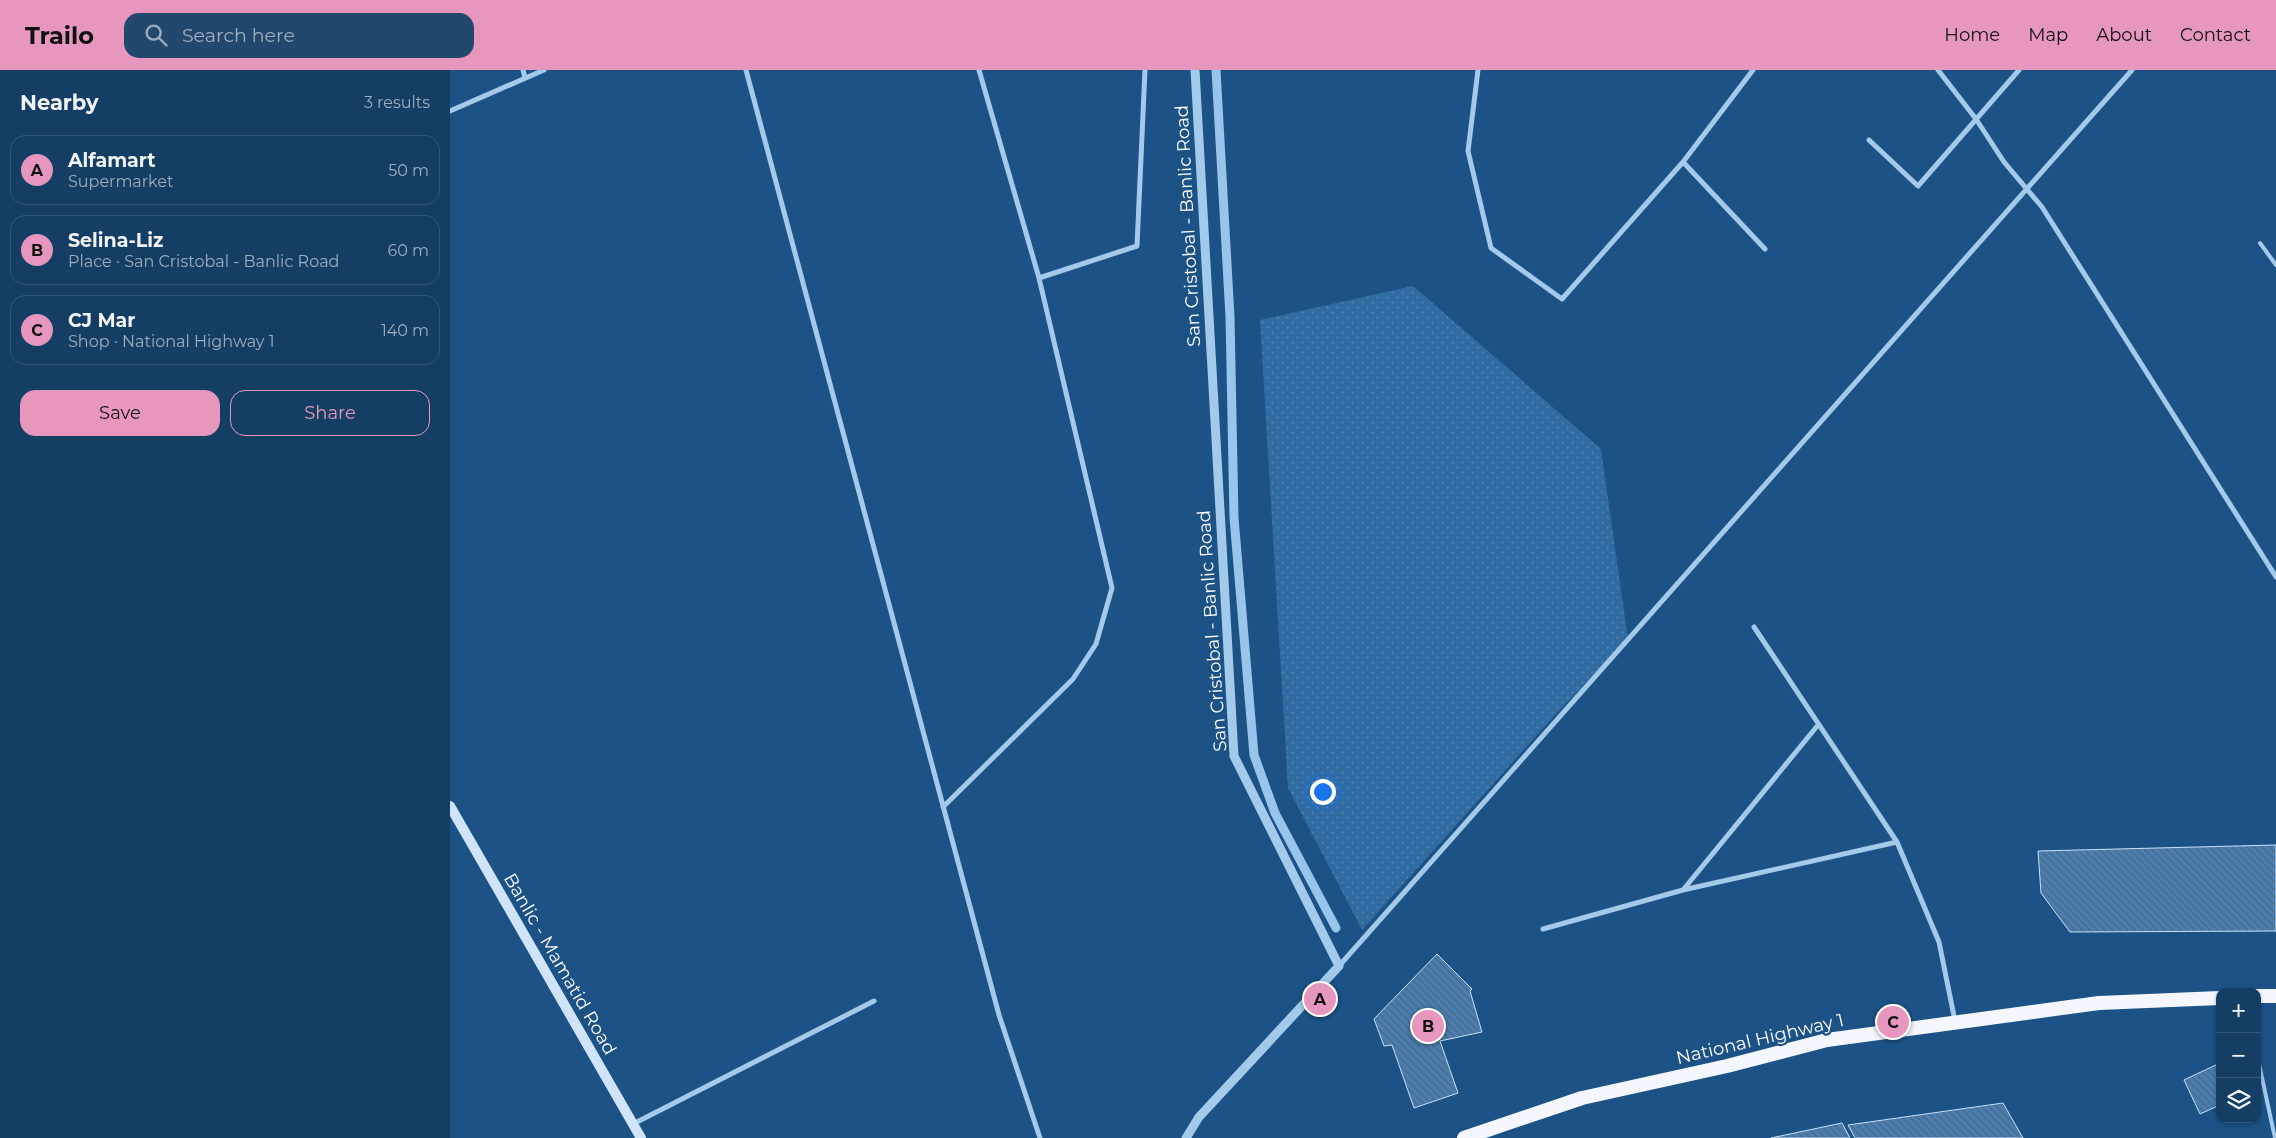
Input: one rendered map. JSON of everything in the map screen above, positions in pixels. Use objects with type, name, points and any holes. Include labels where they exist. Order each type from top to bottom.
[{"type":"highway","points":[[2261,996],[2276,996]]},
{"type":"highway","name":"National Highway 1","points":[[1464,1138],[1582,1098],[1727,1066],[1826,1040],[2100,1003],[2216,998]]},
{"type":"main road","name":"Banlic - Mamatid Road","points":[[450,806],[641,1138]]},
{"type":"street","points":[[523,70],[525,78]]},
{"type":"street","points":[[450,111],[544,70]]},
{"type":"street","points":[[746,70],[999,1015],[1040,1138]]},
{"type":"street","points":[[943,807],[1073,678],[1096,644],[1112,588],[1039,278],[979,70]]},
{"type":"street","points":[[1039,278],[1137,246],[1145,70]]},
{"type":"street","name":"San Cristobal - Banlic Road","points":[[1195,70],[1234,756],[1339,966]]},
{"type":"street","points":[[1478,70],[1468,151],[1491,248],[1562,299],[1683,162],[1753,70]]},
{"type":"street","points":[[1938,70],[1976,119],[2004,162],[2042,207],[2276,577]]},
{"type":"street","points":[[1868,140],[1918,186],[2019,70]]},
{"type":"street","points":[[1186,1138],[1199,1117],[1339,966],[2132,70]]},
{"type":"street","points":[[1683,162],[1765,249]]},
{"type":"street","points":[[1754,627],[1897,842],[1939,942],[1955,1024]]},
{"type":"street","points":[[1683,890],[1818,725]]},
{"type":"street","points":[[1543,929],[1683,890],[1897,842]]},
{"type":"street","points":[[633,1124],[874,1001]]},
{"type":"lane","points":[[2260,243],[2276,265]]},
{"type":"lane","points":[[2261,1073],[2275,1138]]},
{"type":"shaded area","points":[[1413,286],[1601,449],[1628,639],[1555,715],[1362,930],[1288,788],[1260,320]]},
{"type":"building","points":[[2276,845],[2276,931],[2070,932],[2041,893],[2038,851]]},
{"type":"building","points":[[1437,954],[1472,989],[1470,991],[1482,1032],[1440,1041],[1458,1093],[1414,1108],[1392,1045],[1384,1046],[1374,1019]]},
{"type":"building","points":[[2216,1065],[2216,1107],[2200,1114],[2184,1080]]},
{"type":"building","points":[[2003,1103],[2023,1138],[1855,1138],[1848,1125]]},
{"type":"building","points":[[1842,1123],[1850,1138],[1771,1138]]},
{"type":"waterway","points":[[1216,70],[1230,317],[1234,518],[1254,755],[1275,813],[1336,928]]},
{"type":"place","name":"Alfamart","points":[[1320,999]]},
{"type":"place","name":"CJ Mar","points":[[1893,1022]]},
{"type":"place","name":"Selina-Liz","points":[[1428,1026]]}]
